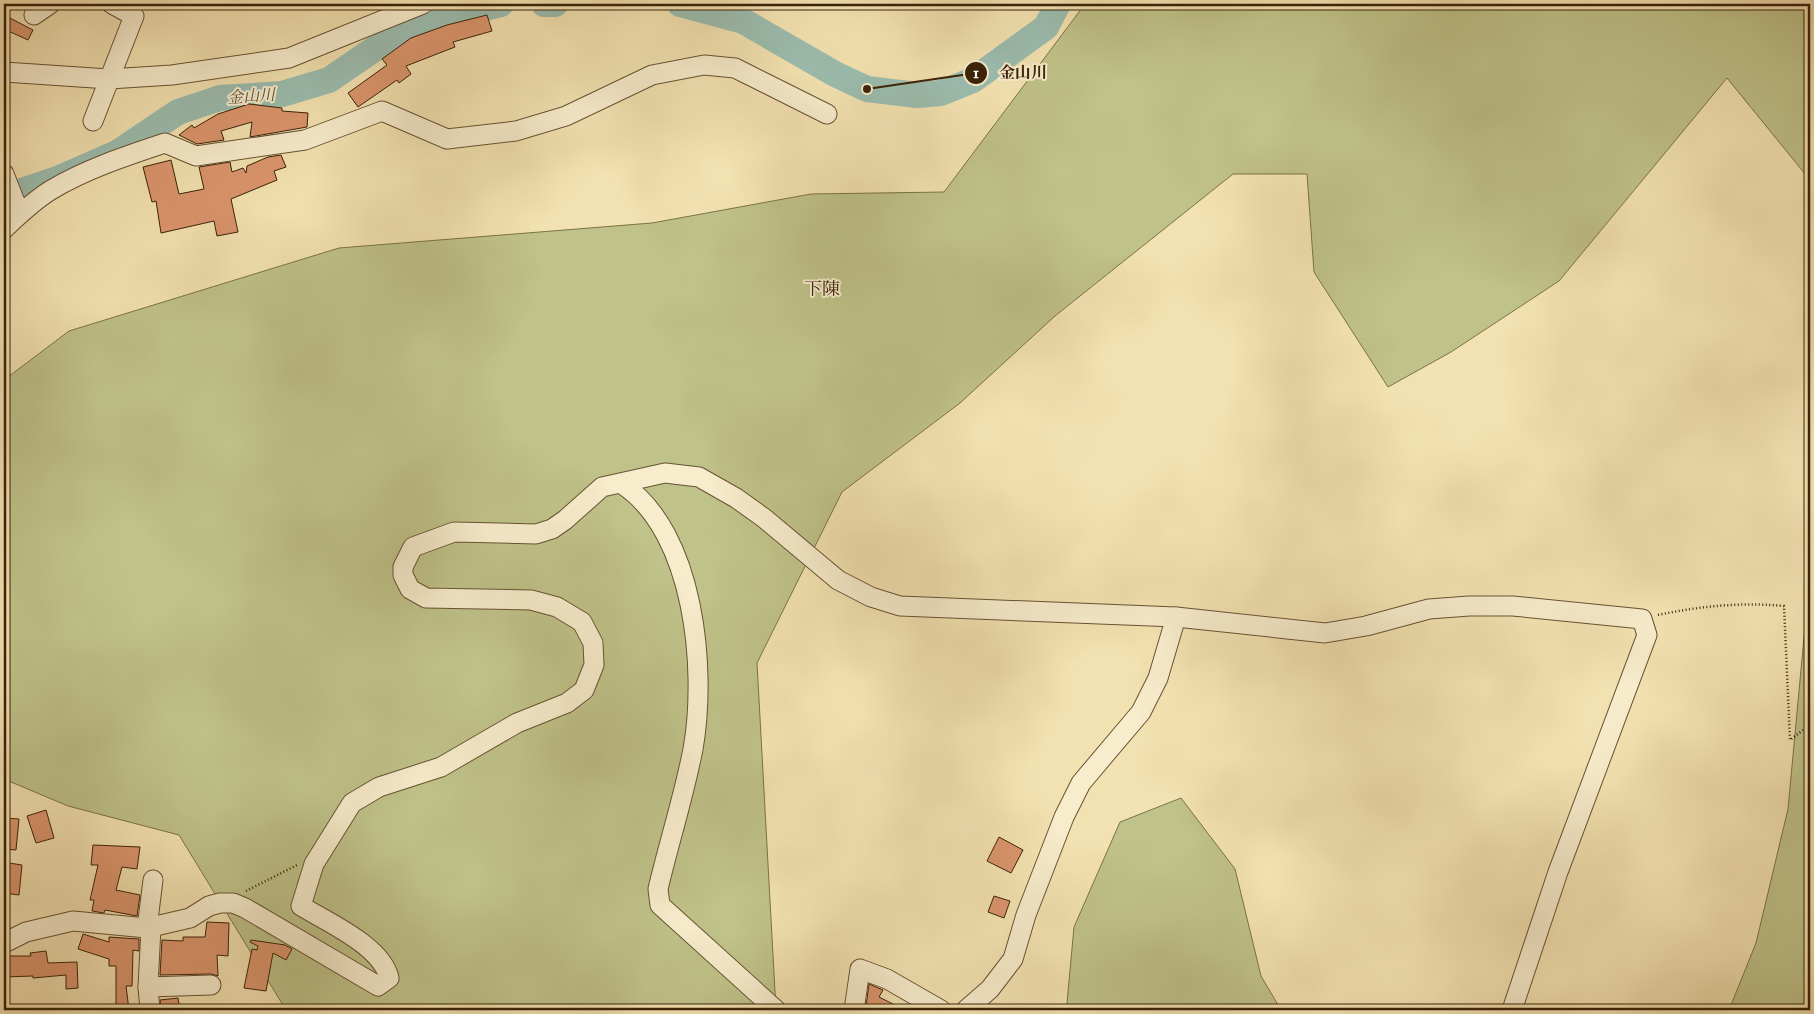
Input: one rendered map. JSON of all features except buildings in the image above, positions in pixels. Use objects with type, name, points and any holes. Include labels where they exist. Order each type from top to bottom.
[{"type":"street","points":[[34,15],[50,4]]},
{"type":"street","points":[[93,121],[137,10],[112,4]]},
{"type":"street","points":[[4,72],[109,79],[172,75],[289,58],[423,4]]},
{"type":"street","points":[[4,229],[23,211],[60,186],[116,160],[165,143],[196,156],[305,140],[382,111],[447,139],[516,131],[566,116],[652,75],[704,65],[735,68],[827,114]]},
{"type":"street","points":[[4,174],[15,202],[23,211]]},
{"type":"street","points":[[4,943],[26,932],[73,921],[149,927],[190,918],[209,906],[220,903],[233,903],[245,908],[378,986],[390,978],[387,967],[378,955],[301,906],[314,864],[352,803],[379,787],[441,767],[517,723],[567,703],[584,690],[594,665],[593,643],[582,622],[557,607],[531,600],[426,598],[410,589],[403,575],[403,567],[413,547],[454,532],[536,534],[552,529],[602,487],[665,473],[699,477],[736,498],[764,518],[838,580],[872,597],[900,606],[1176,617],[1325,634],[1366,626],[1430,609],[1469,606],[1513,606],[1642,618],[1647,636],[1558,872],[1512,1010]]},
{"type":"street","points":[[622,484],[639,495],[659,523],[679,563],[692,604],[699,684],[693,748],[658,889],[660,905],[776,1010]]},
{"type":"street","points":[[966,1010],[990,989],[1013,959],[1026,915],[1064,817],[1081,783],[1141,712],[1158,678],[1176,617]]},
{"type":"street","points":[[150,1010],[148,986],[149,927],[153,880]]},
{"type":"street","points":[[854,1010],[860,969],[887,979],[941,1010]]},
{"type":"street","points":[[148,986],[211,985]]},
{"type":"path","points":[[1642,618],[1689,608],[1759,604],[1784,606],[1790,740],[1807,727],[1810,703]]},
{"type":"path","points":[[220,903],[298,864]]},
{"type":"green space","points":[[1085,4],[1810,4],[1810,180],[1727,78],[1559,281],[1451,352],[1388,387],[1314,272],[1307,174],[1233,174],[1055,316],[960,403],[842,492],[757,663],[776,1010],[286,1010],[179,835],[68,806],[4,779],[4,380],[69,331],[339,248],[652,223],[811,194],[944,192]]},
{"type":"green space","points":[[1810,573],[1810,1010],[1729,1010],[1756,943],[1788,809]]},
{"type":"green space","points":[[1181,798],[1235,869],[1261,976],[1281,1010],[1070,1010],[1067,1003],[1074,927],[1120,822]]},
{"type":"waterway","name":"金山川","points":[[4,197],[60,178],[117,153],[178,112],[220,98],[282,94],[329,80],[389,39],[455,15],[501,4]]},
{"type":"waterway","name":"金山川","points":[[544,4],[555,4]]},
{"type":"waterway","name":"金山川","points":[[680,4],[743,21],[835,74],[867,89],[917,95],[941,93],[973,80],[1046,27],[1058,4]]},
{"type":"place","name":"金山川","points":[[867,89]]},
{"type":"district","name":"下陳","points":[[822,289]]}]
